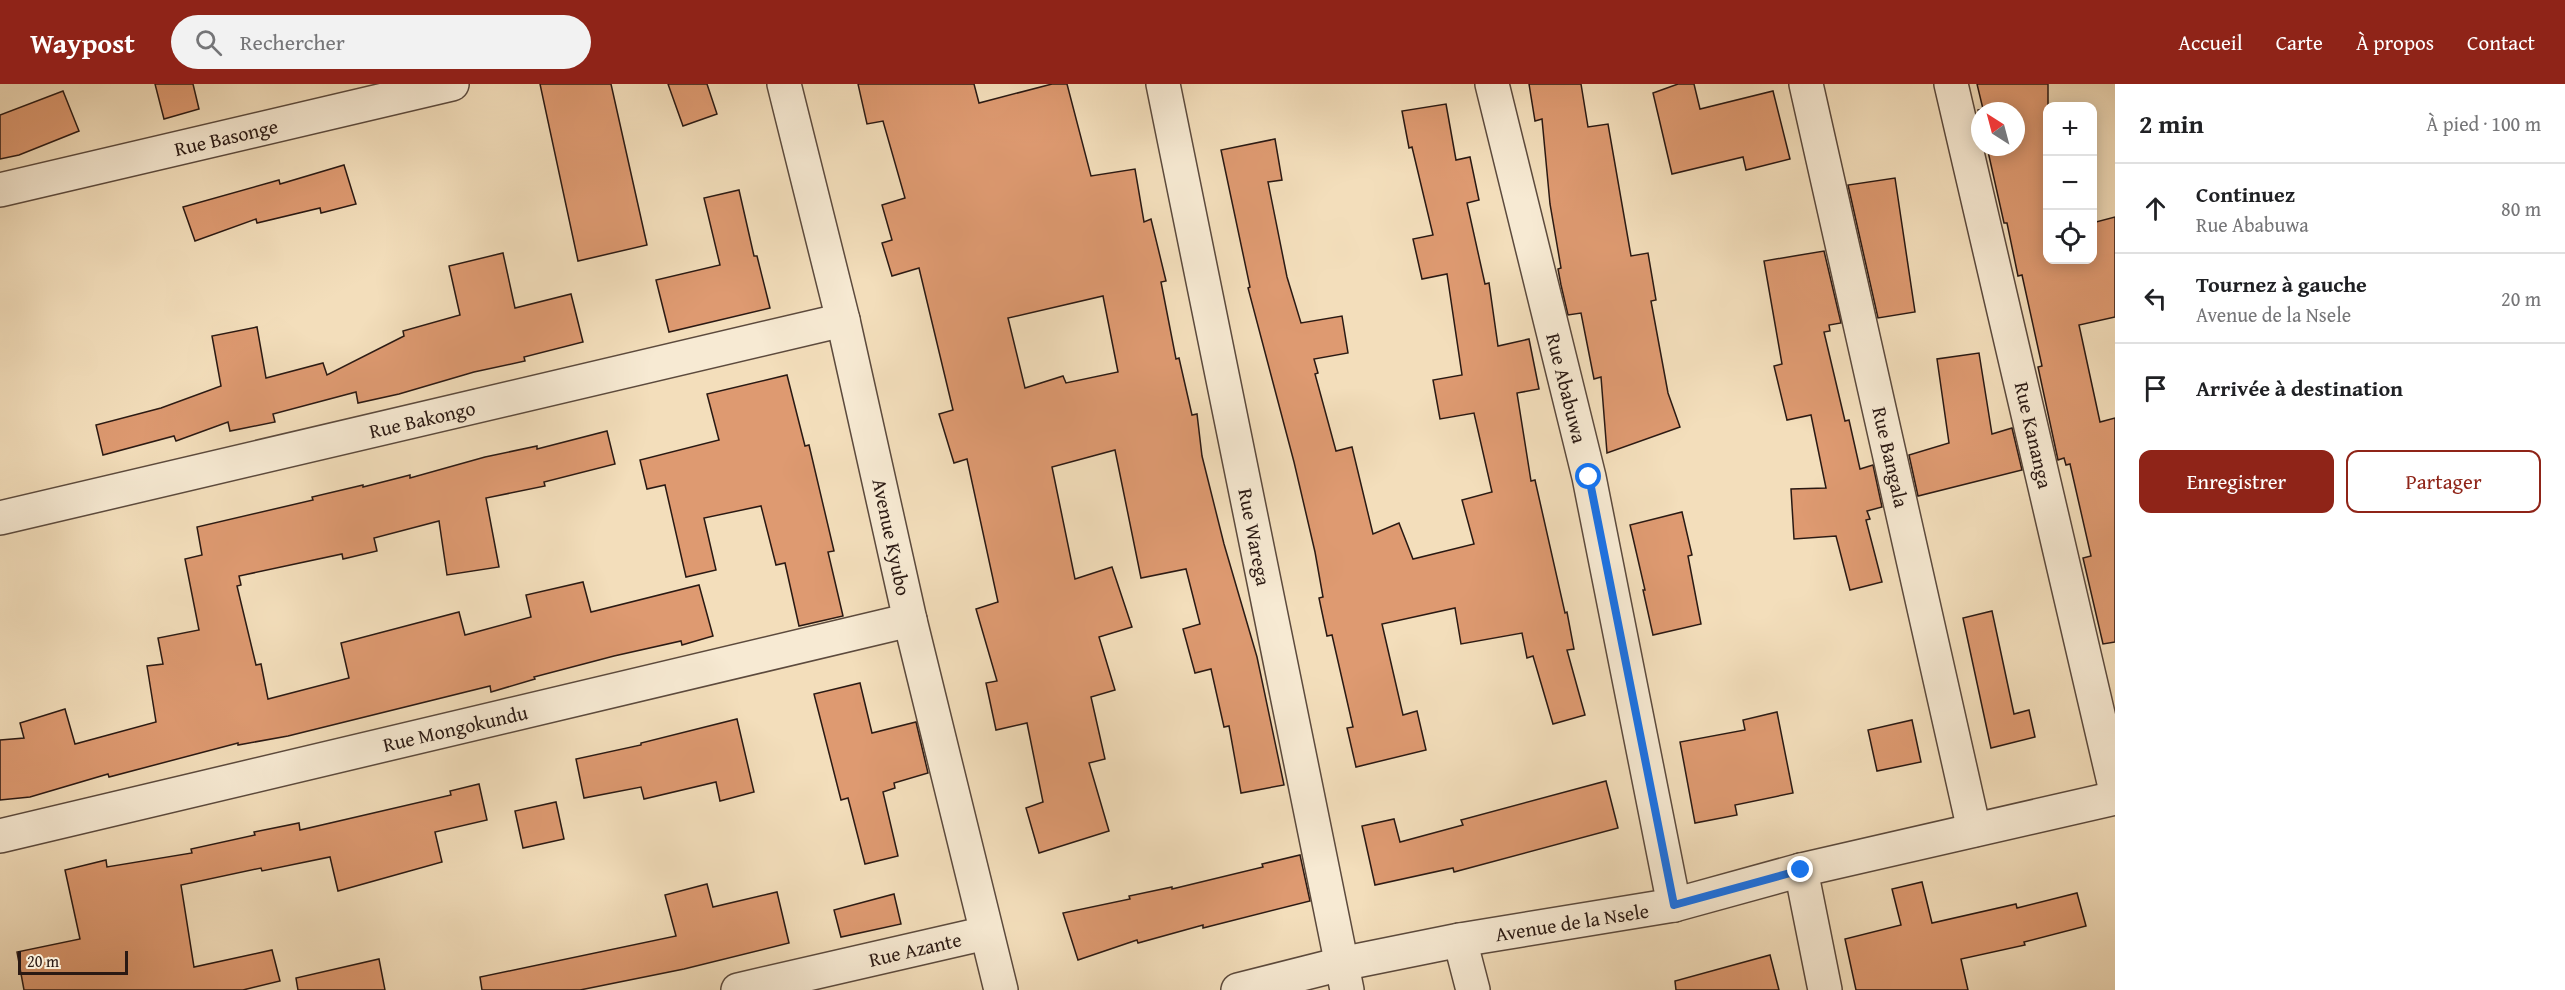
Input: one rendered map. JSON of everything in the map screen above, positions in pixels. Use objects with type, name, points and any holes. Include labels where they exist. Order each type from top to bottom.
[{"type":"street","name":"Rue Basonge","points":[[0,190],[452,84]]},
{"type":"street","name":"Avenue Kyubo","points":[[784,84],[843,320],[910,620],[1001,990]]},
{"type":"street","name":"Rue Warega","points":[[1163,84],[1344,977]]},
{"type":"street","name":"Rue Ababuwa","points":[[1492,84],[1589,477],[1674,905]]},
{"type":"street","name":"Rue Bangala","points":[[1806,84],[1974,830]]},
{"type":"street","name":"Rue Kananga","points":[[1951,84],[2115,787]]},
{"type":"street","name":"Rue Bakongo","points":[[0,518],[843,320]]},
{"type":"street","name":"Rue Mongokundu","points":[[0,836],[910,620]]},
{"type":"street","name":"Avenue de la Nsele","points":[[1238,990],[1344,977],[1460,940],[1674,905],[1801,870],[2115,798]]},
{"type":"street","points":[[1801,870],[1825,990]]},
{"type":"street","name":"Rue Azante","points":[[738,990],[986,933]]},
{"type":"street","points":[[1460,940],[1473,990]]},
{"type":"building","points":[[155,84],[193,84],[199,109],[164,119]]},
{"type":"building","points":[[540,84],[611,84],[647,245],[578,261]]},
{"type":"building","points":[[668,84],[707,84],[717,114],[683,126]]},
{"type":"building","points":[[858,84],[974,84],[979,103],[1052,84],[1067,84],[1091,176],[1135,169],[1144,222],[1151,219],[1166,281],[1161,282],[1176,359],[1179,358],[1192,415],[1197,414],[1202,456],[1224,544],[1257,657],[1284,785],[1241,793],[1229,726],[1224,727],[1211,669],[1195,673],[1183,629],[1200,624],[1186,569],[1141,578],[1115,450],[1052,467],[1075,579],[1112,567],[1132,627],[1099,637],[1115,690],[1091,697],[1105,759],[1089,763],[1109,831],[1039,853],[1026,808],[1043,802],[1027,723],[996,730],[986,683],[997,681],[976,609],[998,602],[967,459],[954,463],[939,414],[953,410],[919,268],[892,276],[882,243],[892,240],[882,205],[905,198],[883,121],[867,124]],"holes":[[[1103,296],[1118,372],[1066,383],[1063,376],[1025,388],[1008,318]]]},
{"type":"building","points":[[1529,84],[1581,84],[1588,127],[1608,124],[1631,256],[1648,253],[1656,300],[1651,301],[1668,393],[1680,427],[1607,453],[1601,377],[1594,379],[1581,313],[1568,315],[1561,285],[1558,269],[1561,268],[1550,204],[1542,119],[1535,121]]},
{"type":"building","points":[[1678,84],[1694,84],[1700,109],[1773,91],[1790,159],[1746,170],[1743,157],[1672,174],[1653,93]]},
{"type":"building","points":[[1977,84],[2048,84],[2048,102],[2043,102],[2043,264],[2097,264],[2097,222],[2115,217],[2115,317],[2079,325],[2100,422],[2115,418],[2115,642],[2103,644],[2083,558],[2091,556],[2070,464],[2066,465],[2064,458],[2058,460],[2038,367],[2042,366],[2022,275],[2018,276],[1989,156],[2025,156],[2025,102],[1981,102]]},
{"type":"building","points":[[63,91],[79,131],[19,155],[0,159],[0,115]]},
{"type":"building","points":[[1446,104],[1456,160],[1470,157],[1479,200],[1467,203],[1485,284],[1489,283],[1498,346],[1529,339],[1539,389],[1517,393],[1531,481],[1535,480],[1565,613],[1567,612],[1574,649],[1567,650],[1585,715],[1553,724],[1533,656],[1527,658],[1522,633],[1461,644],[1455,608],[1382,624],[1403,715],[1417,711],[1426,750],[1356,767],[1347,728],[1353,727],[1332,635],[1327,636],[1319,598],[1323,597],[1315,552],[1248,288],[1250,287],[1221,150],[1275,139],[1282,180],[1268,182],[1287,277],[1301,323],[1342,316],[1348,353],[1314,359],[1318,373],[1315,374],[1336,451],[1352,447],[1373,534],[1399,523],[1413,559],[1474,544],[1462,500],[1492,492],[1474,413],[1440,419],[1433,380],[1462,375],[1447,274],[1422,279],[1413,239],[1433,235],[1412,147],[1409,148],[1402,111]]},
{"type":"building","points":[[344,165],[356,204],[321,213],[320,208],[257,223],[256,219],[195,241],[183,207],[279,180],[280,184]]},
{"type":"building","points":[[1895,178],[1915,312],[1878,318],[1848,185]]},
{"type":"building","points":[[739,190],[754,256],[757,256],[770,308],[669,332],[656,280],[720,265],[704,198]]},
{"type":"building","points":[[1824,251],[1841,323],[1829,325],[1830,331],[1824,332],[1845,421],[1849,420],[1860,469],[1873,465],[1882,507],[1867,511],[1870,519],[1866,520],[1882,582],[1850,590],[1836,536],[1794,539],[1791,489],[1826,488],[1811,415],[1787,420],[1774,366],[1782,364],[1764,261]]},
{"type":"building","points":[[503,253],[515,308],[571,294],[583,342],[524,357],[525,361],[474,372],[399,394],[358,403],[356,392],[273,414],[275,422],[230,431],[228,422],[176,441],[174,436],[103,455],[96,425],[161,408],[221,386],[212,336],[257,327],[266,378],[323,363],[327,375],[404,336],[403,331],[460,315],[449,266]]},
{"type":"building","points":[[1979,353],[1992,434],[2012,428],[2022,470],[1918,496],[1909,455],[1949,443],[1937,359]]},
{"type":"building","points":[[787,375],[805,446],[809,445],[834,551],[828,552],[843,616],[799,626],[785,563],[776,565],[761,506],[704,518],[716,570],[686,577],[665,485],[647,489],[640,460],[719,440],[707,394]]},
{"type":"building","points":[[607,431],[615,464],[544,482],[545,486],[486,498],[499,567],[447,575],[439,521],[374,538],[377,551],[343,559],[342,554],[239,576],[241,585],[237,586],[256,665],[261,664],[268,699],[349,678],[341,643],[459,612],[465,635],[531,617],[526,595],[583,582],[591,612],[699,585],[713,636],[682,645],[681,641],[614,656],[534,677],[535,679],[491,692],[490,686],[288,736],[238,745],[238,743],[109,777],[108,774],[30,797],[0,800],[0,740],[24,738],[20,723],[65,709],[75,744],[156,722],[147,666],[163,664],[158,638],[199,630],[185,559],[202,555],[197,527],[313,500],[312,497],[363,485],[363,487],[410,475],[410,478],[485,457],[537,446],[537,449]]},
{"type":"building","points":[[1682,512],[1692,555],[1688,556],[1701,624],[1653,635],[1630,525]]},
{"type":"building","points":[[1992,611],[2014,714],[2029,710],[2035,737],[1991,748],[1963,618]]},
{"type":"building","points":[[860,683],[872,733],[916,722],[928,773],[894,783],[895,788],[883,792],[898,856],[865,864],[848,798],[841,800],[814,694]]},
{"type":"building","points":[[1777,712],[1793,793],[1735,805],[1737,815],[1695,823],[1680,742],[1745,730],[1743,720]]},
{"type":"building","points":[[737,719],[754,792],[720,801],[716,782],[644,799],[641,787],[584,798],[576,759],[641,745],[641,743]]},
{"type":"building","points":[[1912,720],[1921,762],[1877,771],[1868,730]]},
{"type":"building","points":[[1606,781],[1618,828],[1454,872],[1453,868],[1375,885],[1362,826],[1394,819],[1400,842],[1463,825],[1461,820]]},
{"type":"building","points":[[479,784],[487,820],[435,832],[442,862],[338,891],[330,857],[262,871],[261,868],[181,885],[194,967],[272,950],[280,981],[243,990],[24,990],[17,952],[80,939],[65,870],[106,860],[107,867],[192,853],[191,849],[255,835],[254,832],[299,823],[300,830],[451,795],[450,791]]},
{"type":"building","points":[[556,802],[564,839],[523,848],[515,811]]},
{"type":"building","points":[[1300,855],[1310,901],[1203,928],[1203,925],[1138,943],[1137,940],[1078,960],[1063,913],[1263,867],[1262,864]]},
{"type":"building","points":[[1922,882],[1932,923],[2016,904],[2017,908],[2077,893],[2086,926],[2024,942],[2025,945],[1961,959],[1968,990],[1856,990],[1845,939],[1901,925],[1892,889]]},
{"type":"building","points":[[707,884],[713,907],[777,892],[789,943],[684,969],[580,990],[482,990],[480,977],[676,936],[665,895]]},
{"type":"building","points":[[894,894],[901,924],[841,937],[834,910]]},
{"type":"building","points":[[1770,955],[1779,990],[1676,990],[1675,981]]},
{"type":"building","points":[[379,959],[385,990],[298,990],[296,978]]},
{"type":"route","points":[[1589,477],[1674,905],[1801,870]]}]
